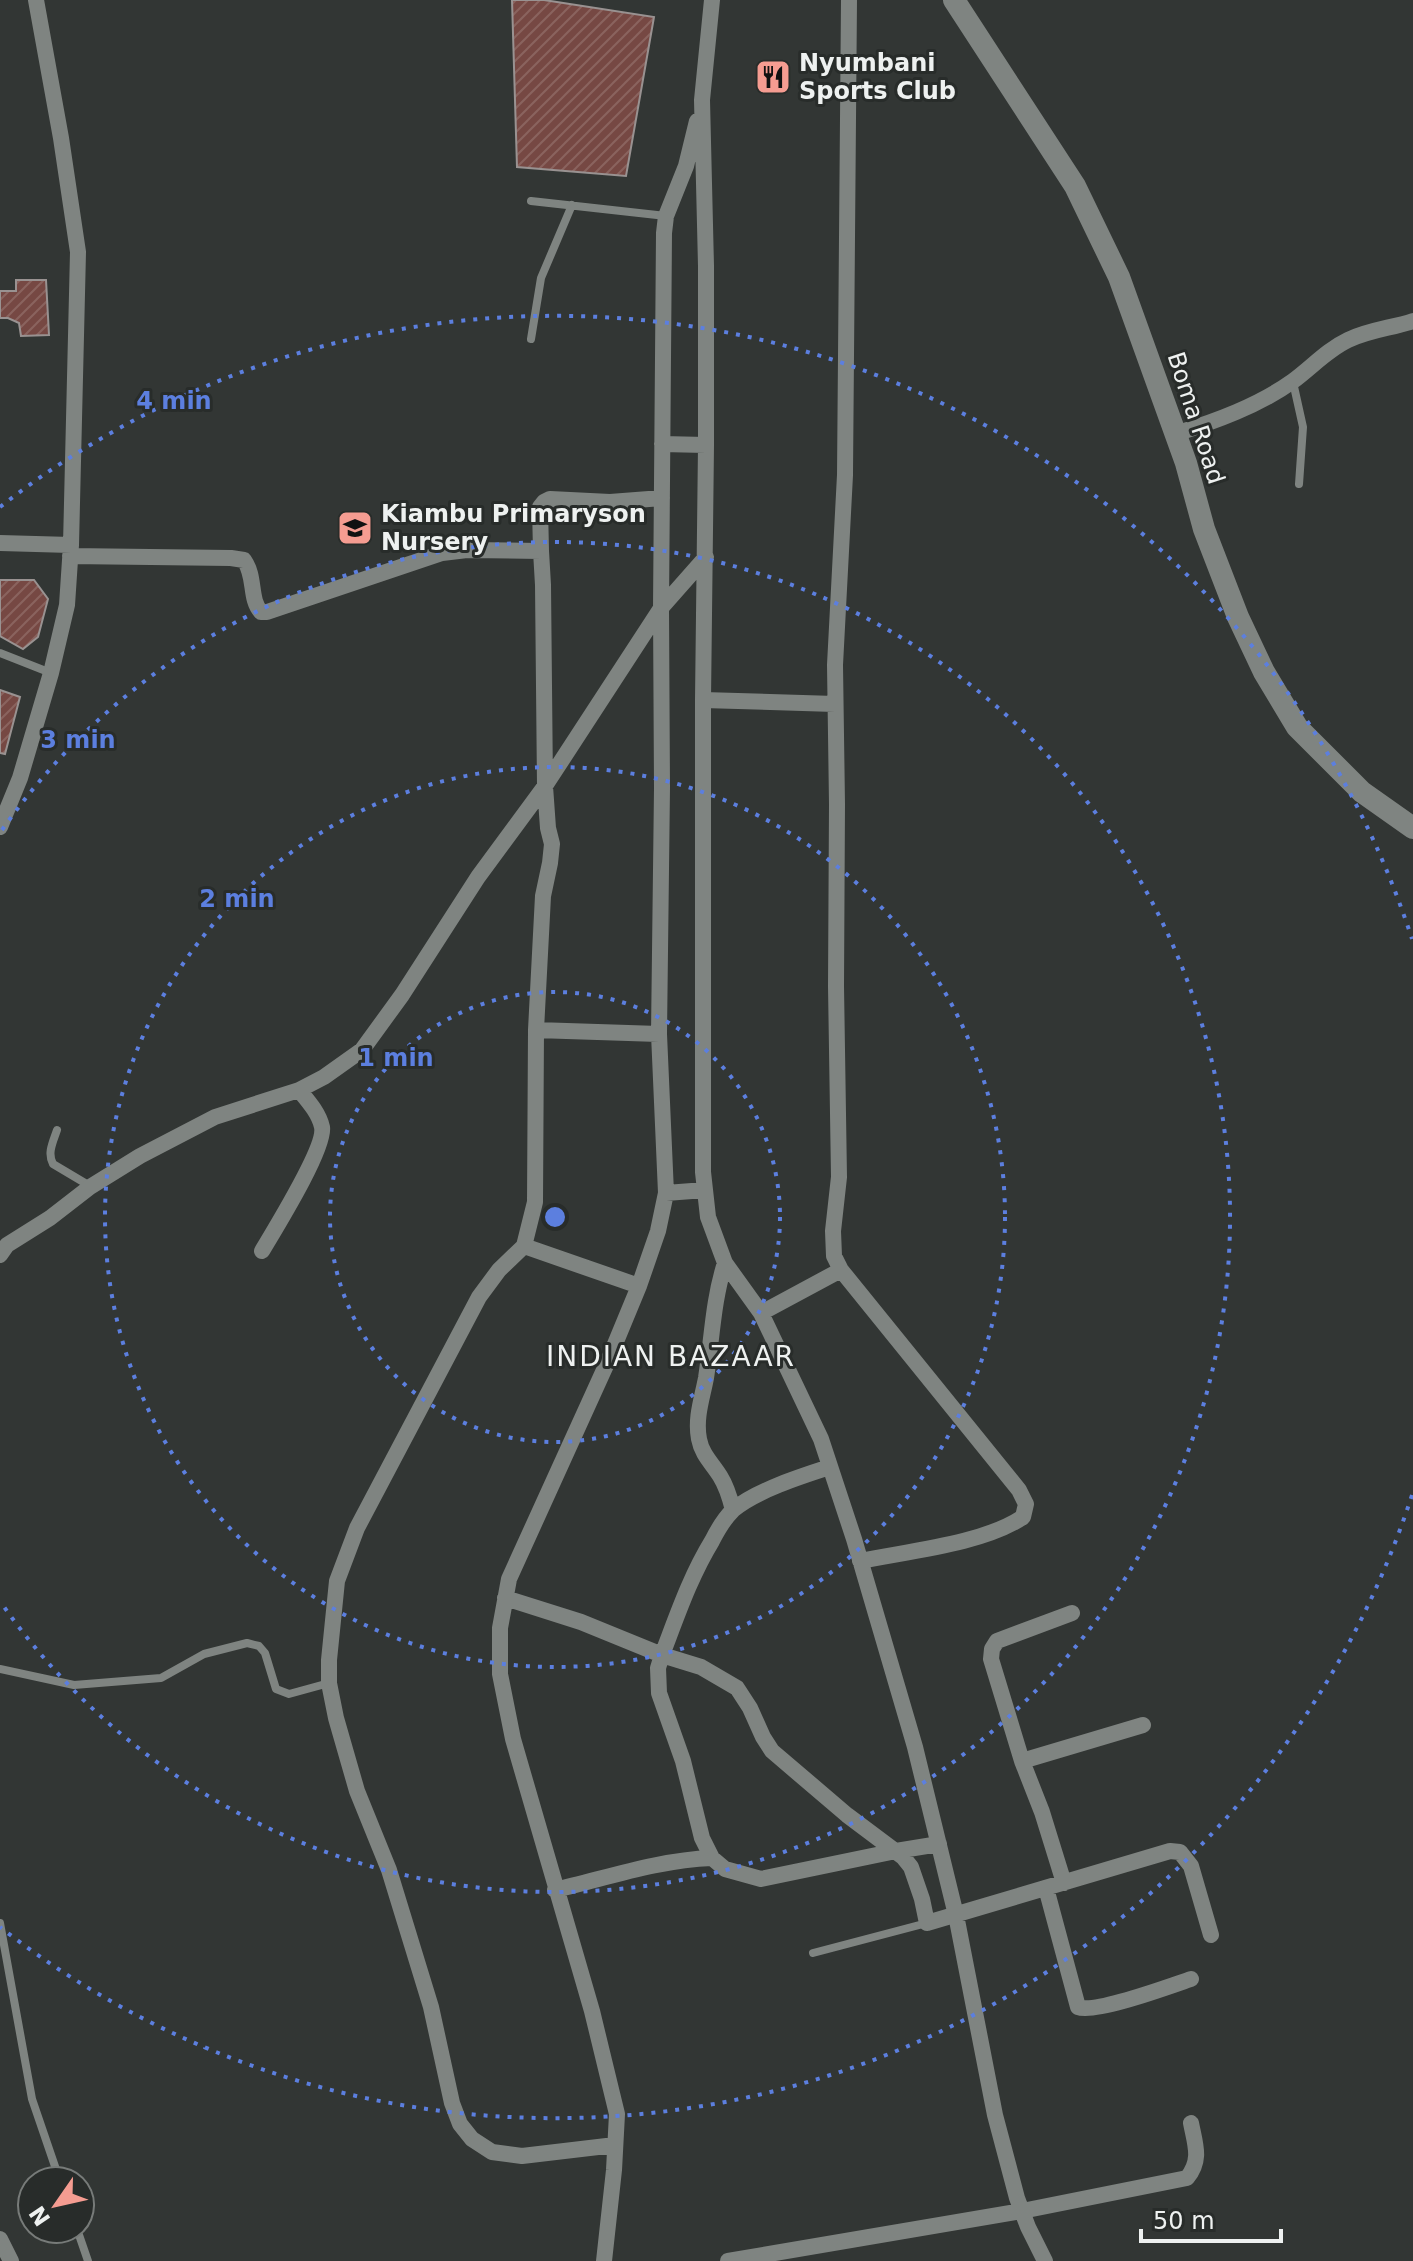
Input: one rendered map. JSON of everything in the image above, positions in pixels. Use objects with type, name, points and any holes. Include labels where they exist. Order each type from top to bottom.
[{"type":"main road","name":"Boma Road","points":[[954,0],[1075,186],[1119,277],[1186,463],[1204,529],[1238,617],[1264,672],[1297,727],[1362,792],[1413,828]]},
{"type":"street","points":[[0,827],[20,778],[51,673],[67,605],[70,550],[78,252],[36,0]]},
{"type":"street","points":[[712,0],[702,100],[706,266],[703,1172],[708,1217],[725,1263],[761,1313],[821,1439],[915,1747],[956,1915],[995,2115],[1022,2211],[1045,2261]]},
{"type":"street","points":[[849,0],[845,475],[835,665],[839,1177],[833,1231],[834,1256],[841,1270],[1019,1490],[1026,1504],[1023,1517],[1007,1528],[976,1538],[860,1561]]},
{"type":"street","points":[[604,2261],[617,2114],[592,2011],[513,1739],[500,1674],[500,1628],[509,1579],[639,1286],[658,1231],[666,1193],[659,1034],[664,233],[666,216],[686,166],[702,100]]},
{"type":"street","points":[[1175,434],[1243,409],[1293,381],[1326,353],[1348,340],[1413,321]]},
{"type":"street","points":[[662,444],[706,445]]},
{"type":"street","points":[[615,2145],[522,2156],[492,2152],[472,2139],[460,2124],[452,2103],[431,2007],[389,1870],[357,1791],[329,1683],[337,1581],[357,1528],[479,1297],[499,1270],[524,1246],[535,1202],[536,1030],[543,896],[552,844],[545,786],[540,507],[550,499],[610,502],[662,498]]},
{"type":"street","points":[[0,543],[244,560],[251,572],[255,606],[261,612],[442,553],[467,550],[541,551]]},
{"type":"street","points":[[0,1255],[7,1245],[140,1156],[215,1117],[299,1090],[324,1077],[362,1050],[402,995],[478,877],[545,786],[661,608],[706,557]]},
{"type":"street","points":[[703,700],[835,704]]},
{"type":"street","points":[[536,1030],[659,1034]]},
{"type":"street","points":[[262,1251],[305,1176],[323,1137],[315,1109],[299,1090]]},
{"type":"street","points":[[666,1193],[705,1190]]},
{"type":"street","points":[[524,1246],[639,1286]]},
{"type":"street","points":[[725,1263],[717,1289],[706,1379],[697,1419],[705,1459],[719,1473],[728,1490],[733,1510]]},
{"type":"street","points":[[761,1313],[841,1270]]},
{"type":"street","points":[[830,1467],[786,1482],[733,1510],[694,1570],[658,1668],[659,1693],[683,1761],[702,1838],[712,1858],[725,1869],[761,1879],[939,1844]]},
{"type":"street","points":[[505,1598],[581,1622],[662,1655],[701,1667],[737,1688],[772,1751],[847,1815],[896,1851],[911,1867],[927,1923],[1170,1851],[1180,1852],[1191,1866],[1211,1935]]},
{"type":"street","points":[[1064,1883],[991,1659],[997,1641],[1072,1613]]},
{"type":"street","points":[[1022,1761],[1143,1725]]},
{"type":"street","points":[[555,1890],[666,1862],[712,1858]]},
{"type":"street","points":[[1046,1888],[1078,2007],[1101,2006],[1191,1979]]},
{"type":"street","points":[[728,2261],[1022,2211],[1187,2178],[1195,2168],[1197,2155],[1191,2123]]},
{"type":"street","points":[[0,2239],[11,2261]]},
{"type":"street","points":[[826,2245],[835,2261]]},
{"type":"lane","points":[[531,201],[666,216]]},
{"type":"lane","points":[[531,339],[541,278],[572,205]]},
{"type":"lane","points":[[1293,381],[1303,427],[1299,484]]},
{"type":"lane","points":[[0,653],[51,673]]},
{"type":"lane","points":[[57,1130],[49,1155],[53,1164],[90,1187]]},
{"type":"lane","points":[[0,1669],[74,1685],[161,1678],[204,1654],[247,1643],[259,1646],[265,1653],[276,1689],[289,1694],[329,1683]]},
{"type":"lane","points":[[0,1923],[32,2099],[55,2165]]},
{"type":"lane","points":[[813,1953],[927,1923]]},
{"type":"building","points":[[512,0],[544,0],[654,17],[626,176],[517,167]]},
{"type":"building","points":[[16,280],[46,280],[49,335],[21,336],[19,323],[0,318],[0,291],[16,291]]},
{"type":"building","points":[[0,580],[34,580],[48,599],[38,637],[23,649],[0,636]]},
{"type":"building","points":[[0,690],[20,697],[5,754],[0,753]]},
{"type":"place","name":"Nyumbani Sports Club","points":[[773,77]]},
{"type":"place","name":"Kiambu Primaryson Nursery","points":[[355,528]]},
{"type":"district","name":"INDIAN BAZAAR","points":[[671,1356]]}]
